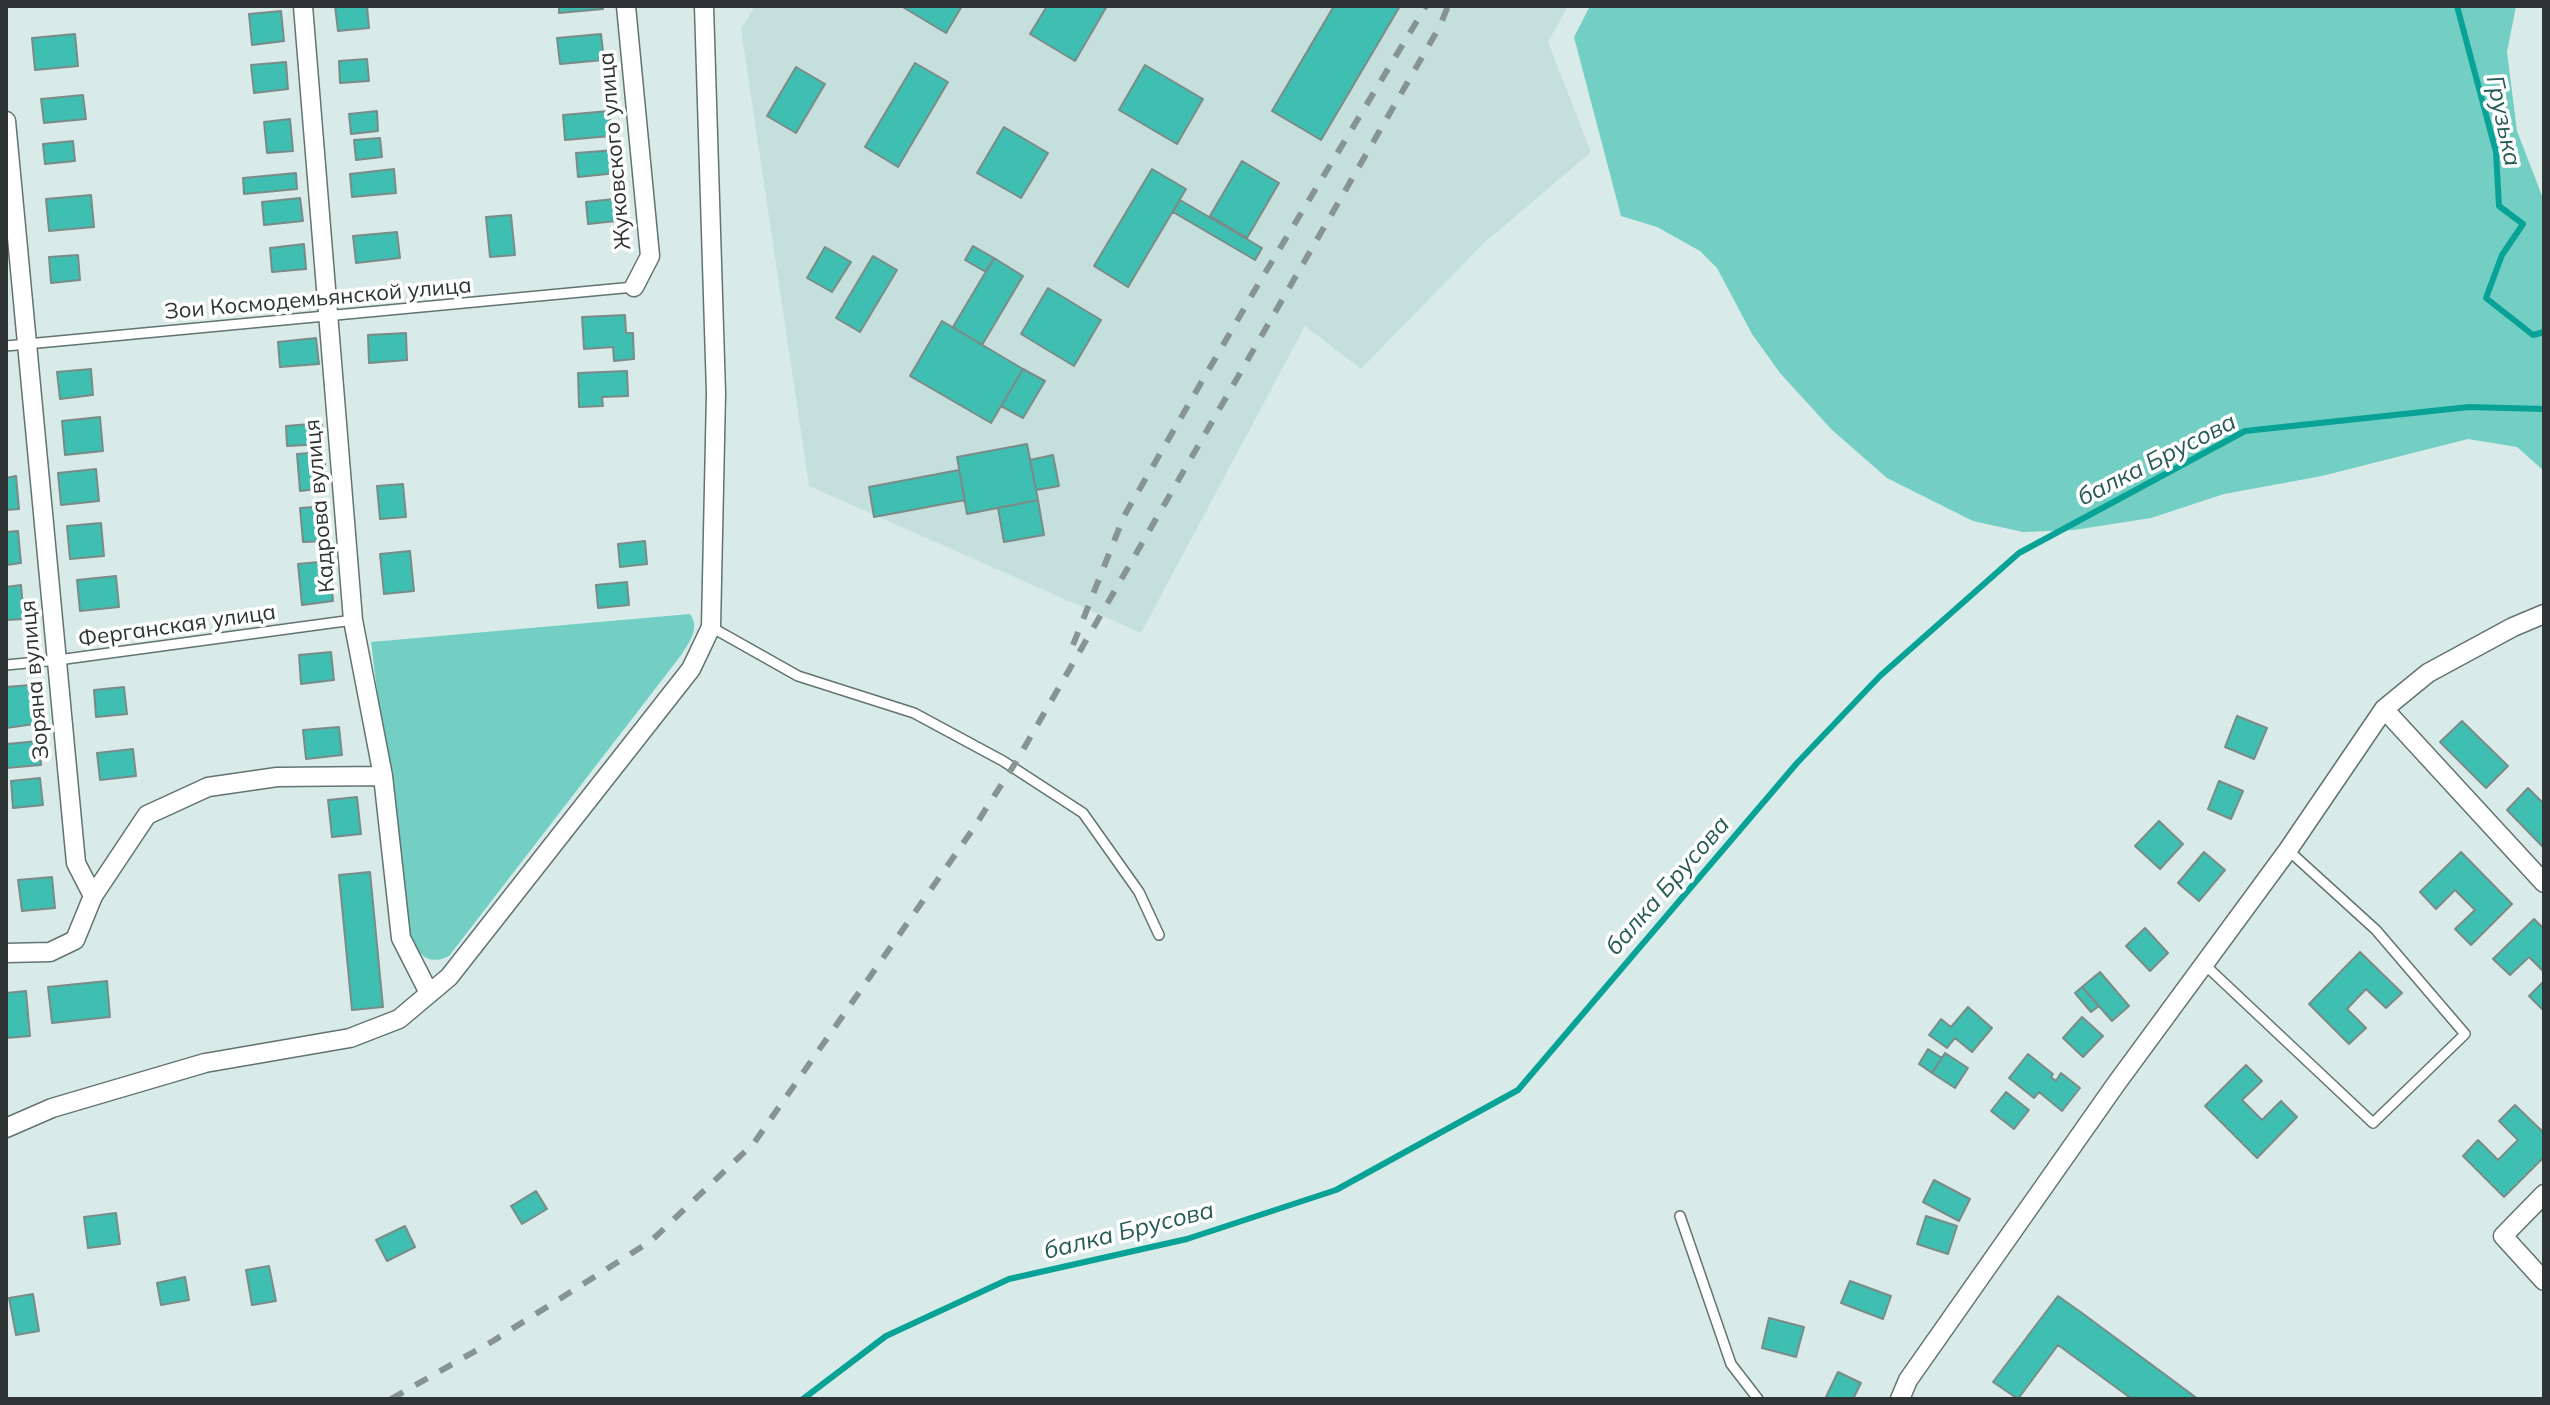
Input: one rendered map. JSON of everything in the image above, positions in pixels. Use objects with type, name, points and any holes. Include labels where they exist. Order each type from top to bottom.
[{"type":"street","name":"Кадрова вулиця","points":[[303,6],[353,620],[383,776],[401,938],[429,993]]},
{"type":"street","name":"Жуковского улица","points":[[626,6],[650,256],[634,287]]},
{"type":"street","points":[[6,1128],[52,1108],[205,1063],[350,1038],[399,1019],[449,977],[691,669],[711,627],[716,393],[704,6]]},
{"type":"street","name":"Зоряна вулиця","points":[[6,121],[76,863],[93,896]]},
{"type":"street","points":[[1900,1399],[1908,1380],[2116,1084],[2288,850],[2384,709],[2428,673],[2513,627],[2544,614]]},
{"type":"street","points":[[2384,709],[2544,883]]},
{"type":"street","points":[[6,953],[50,952],[75,940],[93,896],[147,815],[208,787],[277,777],[383,776]]},
{"type":"street","points":[[2544,1194],[2503,1236],[2544,1281]]},
{"type":"lane","name":"Зои Космодемьянской улица","points":[[6,346],[634,287]]},
{"type":"lane","name":"Ферганская улица","points":[[6,665],[353,620]]},
{"type":"lane","points":[[711,627],[798,676],[914,713],[1003,761],[1083,813],[1139,892],[1159,935]]},
{"type":"lane","points":[[2204,964],[2373,1123],[2465,1034],[2376,930],[2288,850]]},
{"type":"lane","points":[[1680,1216],[1731,1364],[1758,1399]]},
{"type":"shaded area","points":[[755,6],[1568,6],[1548,42],[1591,152],[1483,244],[1361,369],[1305,326],[1141,633],[809,486],[741,29]]},
{"type":"shaded area","points":[[1590,6],[2516,6],[2507,52],[2517,131],[2544,201],[2544,471],[2517,447],[2468,439],[2322,476],[2224,494],[2151,518],[2074,530],[2023,532],[1973,521],[1887,478],[1831,429],[1780,373],[1752,334],[1717,268],[1700,251],[1657,227],[1621,216],[1574,37]]},
{"type":"shaded area","points":[[690,614],[694,629],[682,654],[449,956],[434,960],[422,955],[407,931],[371,642]]},
{"type":"building","points":[[335,6],[367,6],[369,28],[338,31]]},
{"type":"building","points":[[559,6],[603,6],[603,9],[559,13]]},
{"type":"building","points":[[901,6],[962,6],[946,33]]},
{"type":"building","points":[[1047,6],[1107,6],[1075,61],[1030,34]]},
{"type":"building","points":[[1334,6],[1400,6],[1321,140],[1272,111]]},
{"type":"building","points":[[281,11],[284,41],[252,45],[249,14]]},
{"type":"building","points":[[75,34],[78,66],[35,70],[32,38]]},
{"type":"building","points":[[601,34],[604,60],[560,64],[557,38]]},
{"type":"building","points":[[367,59],[369,81],[340,83],[339,61]]},
{"type":"building","points":[[286,62],[288,89],[254,93],[251,65]]},
{"type":"building","points":[[915,63],[948,82],[898,167],[865,147]]},
{"type":"building","points":[[1145,65],[1203,99],[1177,144],[1119,110]]},
{"type":"building","points":[[796,67],[825,84],[796,133],[767,116]]},
{"type":"building","points":[[83,95],[86,119],[44,123],[41,99]]},
{"type":"building","points":[[377,111],[378,131],[351,134],[349,114]]},
{"type":"building","points":[[609,111],[611,136],[565,140],[563,115]]},
{"type":"building","points":[[290,119],[293,151],[267,153],[264,122]]},
{"type":"building","points":[[1004,127],[1048,153],[1021,198],[977,173]]},
{"type":"building","points":[[380,138],[382,157],[356,160],[354,140]]},
{"type":"building","points":[[73,141],[75,161],[45,164],[43,144]]},
{"type":"building","points":[[615,150],[617,173],[578,177],[576,153]]},
{"type":"building","points":[[1242,161],[1279,183],[1247,238],[1210,216]]},
{"type":"building","points":[[394,169],[396,193],[352,197],[350,174]]},
{"type":"building","points":[[1152,169],[1186,189],[1128,287],[1094,266]]},
{"type":"building","points":[[296,173],[297,189],[244,194],[243,178]]},
{"type":"building","points":[[91,195],[94,227],[49,231],[46,199]]},
{"type":"building","points":[[300,198],[303,221],[264,225],[262,202]]},
{"type":"building","points":[[614,199],[616,221],[588,224],[586,202]]},
{"type":"building","points":[[1180,200],[1262,248],[1255,260],[1173,212]]},
{"type":"building","points":[[511,215],[515,255],[490,257],[486,217]]},
{"type":"building","points":[[397,232],[400,258],[356,263],[353,236]]},
{"type":"building","points":[[304,244],[306,269],[272,272],[270,248]]},
{"type":"building","points":[[973,246],[994,258],[986,272],[965,260]]},
{"type":"building","points":[[825,247],[851,262],[832,292],[807,278]]},
{"type":"building","points":[[78,255],[80,280],[51,283],[49,257]]},
{"type":"building","points":[[873,256],[897,270],[860,332],[836,318]]},
{"type":"building","points":[[994,258],[1023,276],[982,345],[953,327]]},
{"type":"building","points":[[1048,288],[1101,320],[1074,366],[1021,334]]},
{"type":"building","points":[[625,315],[626,333],[633,333],[634,359],[614,361],[613,347],[584,349],[582,317]]},
{"type":"building","points":[[942,321],[1023,369],[991,423],[910,376]]},
{"type":"building","points":[[406,333],[407,360],[369,363],[368,335]]},
{"type":"building","points":[[316,338],[319,364],[280,367],[278,342]]},
{"type":"building","points":[[91,369],[93,395],[60,399],[57,372]]},
{"type":"building","points":[[1023,369],[1045,381],[1023,418],[1001,406]]},
{"type":"building","points":[[627,371],[628,396],[602,397],[603,406],[579,407],[578,373]]},
{"type":"building","points":[[100,417],[103,451],[65,455],[62,421]]},
{"type":"building","points":[[322,423],[323,444],[287,446],[286,426]]},
{"type":"building","points":[[1027,444],[1038,500],[967,514],[957,457]]},
{"type":"building","points":[[324,452],[327,488],[300,491],[297,454]]},
{"type":"building","points":[[1053,455],[1059,486],[1036,490],[1030,460]]},
{"type":"building","points":[[96,469],[99,501],[61,505],[58,473]]},
{"type":"building","points":[[959,470],[965,500],[874,517],[869,487]]},
{"type":"building","points":[[16,476],[19,509],[6,510],[6,478]]},
{"type":"building","points":[[403,484],[406,517],[380,519],[377,486]]},
{"type":"building","points":[[1038,500],[1044,535],[1004,542],[998,508]]},
{"type":"building","points":[[327,506],[329,541],[303,542],[300,508]]},
{"type":"building","points":[[101,523],[104,556],[70,559],[67,526]]},
{"type":"building","points":[[18,531],[21,563],[6,565],[6,532]]},
{"type":"building","points":[[645,541],[647,564],[620,567],[618,544]]},
{"type":"building","points":[[410,551],[414,591],[384,594],[380,554]]},
{"type":"building","points":[[329,561],[333,601],[302,605],[298,564]]},
{"type":"building","points":[[116,576],[119,607],[80,611],[77,580]]},
{"type":"building","points":[[627,582],[629,605],[598,608],[596,585]]},
{"type":"building","points":[[21,585],[24,619],[6,620],[6,587]]},
{"type":"building","points":[[331,652],[334,680],[301,684],[299,655]]},
{"type":"building","points":[[31,685],[35,724],[6,728],[6,687]]},
{"type":"building","points":[[124,687],[127,714],[96,717],[94,690]]},
{"type":"building","points":[[2237,716],[2267,728],[2254,759],[2225,747]]},
{"type":"building","points":[[2462,721],[2508,766],[2486,788],[2440,742]]},
{"type":"building","points":[[339,727],[342,755],[306,759],[303,730]]},
{"type":"building","points":[[39,741],[41,765],[6,768],[6,744]]},
{"type":"building","points":[[133,749],[136,776],[100,780],[97,753]]},
{"type":"building","points":[[40,778],[43,805],[13,808],[11,781]]},
{"type":"building","points":[[2219,781],[2243,791],[2231,819],[2208,809]]},
{"type":"building","points":[[2528,788],[2544,804],[2544,848],[2507,810]]},
{"type":"building","points":[[357,797],[361,834],[332,837],[328,800]]},
{"type":"building","points":[[2159,821],[2183,844],[2160,869],[2135,846]]},
{"type":"building","points":[[2204,852],[2225,870],[2199,901],[2178,883]]},
{"type":"building","points":[[2461,852],[2512,904],[2471,945],[2455,929],[2475,910],[2455,890],[2436,909],[2420,892]]},
{"type":"building","points":[[370,872],[383,1007],[352,1010],[339,875]]},
{"type":"building","points":[[52,877],[55,908],[22,911],[18,880]]},
{"type":"building","points":[[2534,919],[2544,929],[2544,972],[2529,957],[2510,975],[2493,959]]},
{"type":"building","points":[[2145,928],[2168,953],[2150,971],[2126,946]]},
{"type":"building","points":[[2360,952],[2402,993],[2386,1008],[2366,989],[2347,1009],[2366,1028],[2349,1044],[2309,1004]]},
{"type":"building","points":[[2100,972],[2129,1006],[2112,1021],[2082,987]]},
{"type":"building","points":[[107,981],[110,1017],[52,1023],[48,987]]},
{"type":"building","points":[[2544,981],[2544,1011],[2529,996]]},
{"type":"building","points":[[2082,987],[2099,1006],[2091,1012],[2075,993]]},
{"type":"building","points":[[26,991],[30,1036],[6,1038],[6,993]]},
{"type":"building","points":[[1968,1007],[1992,1028],[1972,1052],[1955,1038],[1947,1048],[1929,1035],[1941,1019],[1951,1027]]},
{"type":"building","points":[[2082,1017],[2103,1036],[2083,1057],[2063,1038]]},
{"type":"building","points":[[1928,1049],[1942,1058],[1932,1073],[1919,1064]]},
{"type":"building","points":[[1945,1053],[1968,1068],[1955,1088],[1932,1073]]},
{"type":"building","points":[[2028,1054],[2053,1074],[2051,1077],[2056,1081],[2061,1073],[2080,1088],[2062,1111],[2039,1092],[2034,1098],[2009,1078]]},
{"type":"building","points":[[2246,1065],[2262,1081],[2242,1100],[2262,1120],[2281,1101],[2297,1117],[2257,1158],[2205,1106]]},
{"type":"building","points":[[2006,1092],[2029,1110],[2014,1129],[1991,1111]]},
{"type":"building","points":[[2515,1105],[2544,1133],[2544,1157],[2504,1197],[2463,1156],[2478,1140],[2498,1160],[2518,1140],[2499,1121]]},
{"type":"building","points":[[1934,1180],[1970,1199],[1959,1221],[1923,1202]]},
{"type":"building","points":[[536,1191],[547,1209],[522,1224],[511,1206]]},
{"type":"building","points":[[116,1213],[120,1244],[88,1248],[84,1217]]},
{"type":"building","points":[[1926,1216],[1957,1226],[1948,1254],[1917,1244]]},
{"type":"building","points":[[405,1226],[415,1247],[387,1261],[376,1240]]},
{"type":"building","points":[[269,1266],[276,1301],[252,1305],[246,1270]]},
{"type":"building","points":[[185,1277],[189,1300],[161,1305],[157,1283]]},
{"type":"building","points":[[1850,1281],[1891,1296],[1883,1319],[1841,1303]]},
{"type":"building","points":[[33,1294],[39,1331],[16,1335],[9,1298]]},
{"type":"building","points":[[2058,1296],[2198,1399],[2132,1399],[2058,1345],[2018,1399],[1993,1382]]},
{"type":"building","points":[[1769,1318],[1804,1327],[1796,1357],[1762,1348]]},
{"type":"building","points":[[1838,1372],[1861,1383],[1853,1399],[1825,1399]]},
{"type":"waterway","name":"Грузька","points":[[2457,6],[2496,152],[2499,206],[2523,224],[2502,255],[2486,298],[2533,335],[2544,332]]},
{"type":"waterway","name":"балка Брусова","points":[[803,1399],[886,1336],[1009,1279],[1187,1239],[1336,1190],[1518,1090],[1797,763],[1880,676],[2019,553],[2245,431],[2469,407],[2544,409]]},
{"type":"railway","points":[[1073,645],[1124,516],[1256,288],[1426,6]]},
{"type":"railway","points":[[391,1399],[493,1341],[651,1241],[754,1143],[973,829],[1016,762],[1440,26],[1448,6]]}]
